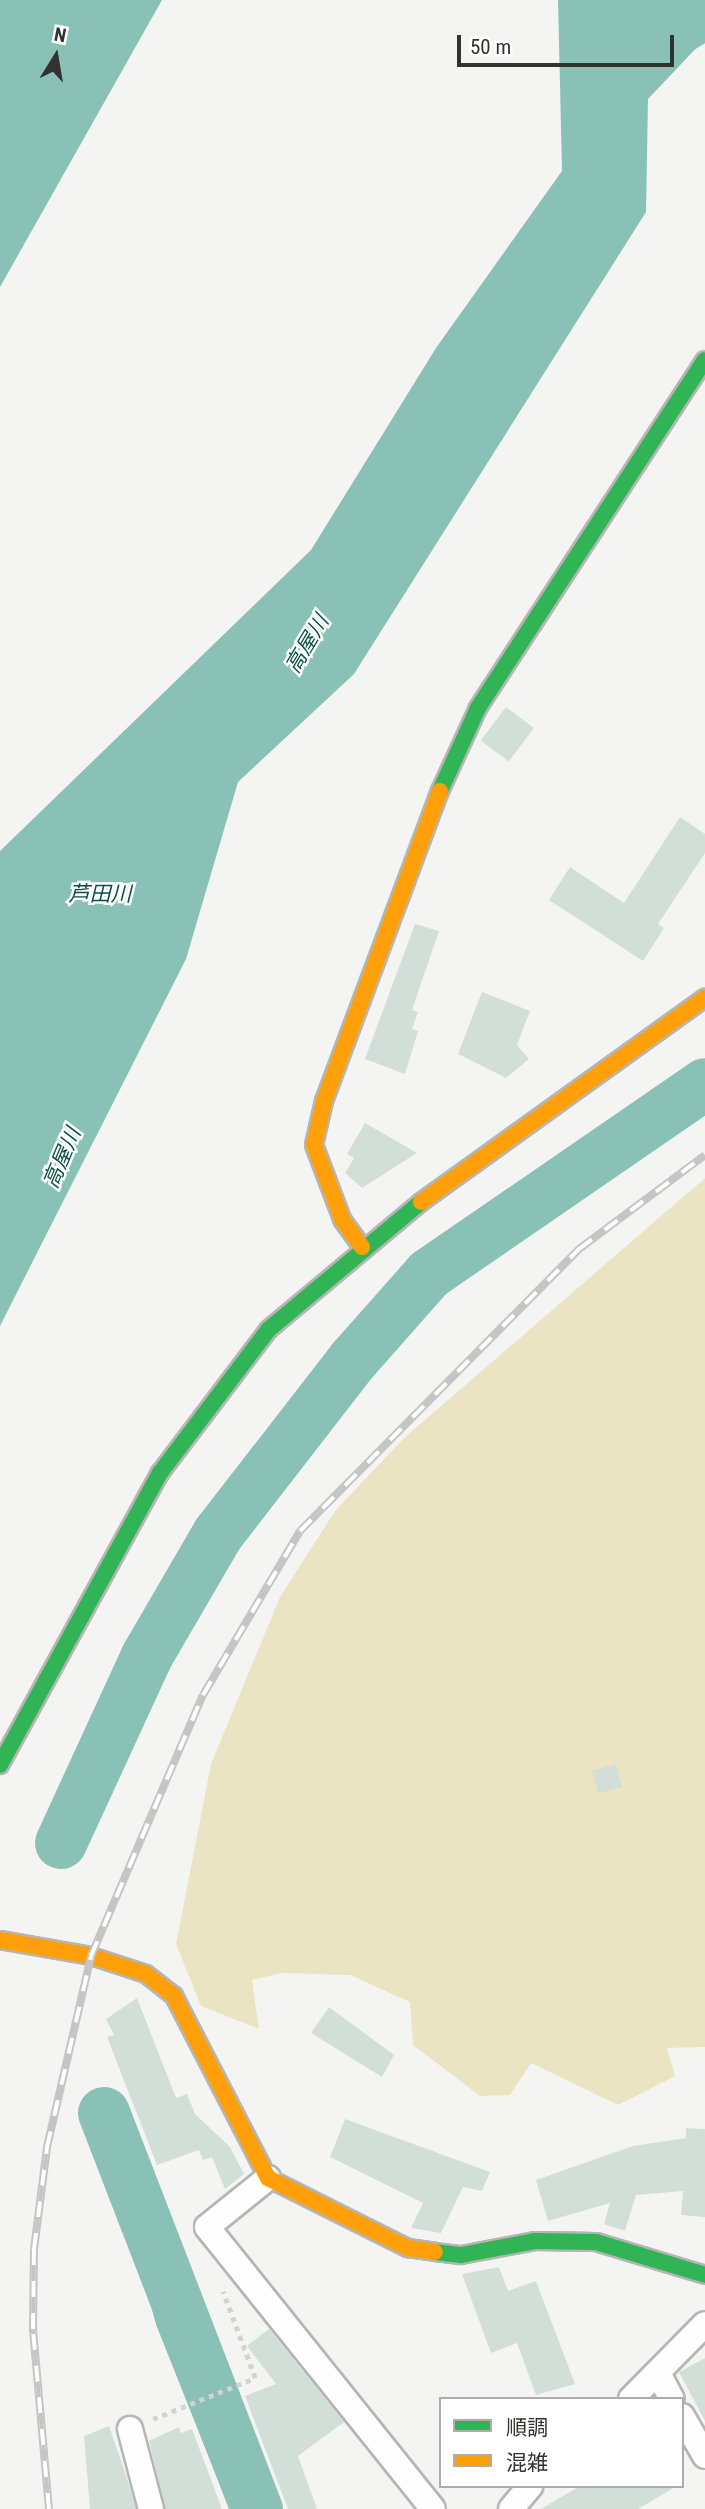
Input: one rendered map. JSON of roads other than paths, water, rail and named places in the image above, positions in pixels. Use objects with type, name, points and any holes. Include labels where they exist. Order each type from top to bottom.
[{"type":"street","points":[[362,1247],[342,1219],[314,1145],[324,1101],[396,921],[434,803],[478,708],[705,360]]},
{"type":"street","points":[[0,1765],[160,1473],[268,1330],[362,1247],[705,998]]},
{"type":"street","points":[[0,1940],[91,1956],[146,1974],[174,1996],[268,2178],[408,2248],[461,2255],[535,2241],[596,2242],[705,2275]]},
{"type":"street","points":[[268,2178],[207,2227],[433,2509]]},
{"type":"street","points":[[633,2397],[659,2375],[705,2324]]},
{"type":"street","points":[[659,2375],[671,2397]]},
{"type":"street","points":[[684,2419],[705,2456]]},
{"type":"street","points":[[130,2429],[152,2509]]},
{"type":"street","points":[[511,2509],[528,2488]]},
{"type":"water","points":[[0,0],[162,0],[0,287]]},
{"type":"water","name":"芦田川","points":[[558,0],[693,0],[703,41],[648,99],[646,212],[354,674],[238,782],[186,959],[0,1326],[0,851],[311,550],[436,348],[562,171]]},
{"type":"waterway","name":"高屋川","points":[[643,61],[650,46],[705,13]]},
{"type":"waterway","points":[[61,1843],[147,1656],[218,1534],[353,1360],[429,1274],[705,1084]]},
{"type":"waterway","points":[[104,2113],[160,2323],[234,2509]]},
{"type":"waterway","points":[[104,2113],[257,2509]]},
{"type":"railway","points":[[49,2509],[33,2329],[34,2249],[47,2147],[91,1956],[203,1695],[300,1531],[579,1249],[705,1155]]}]
